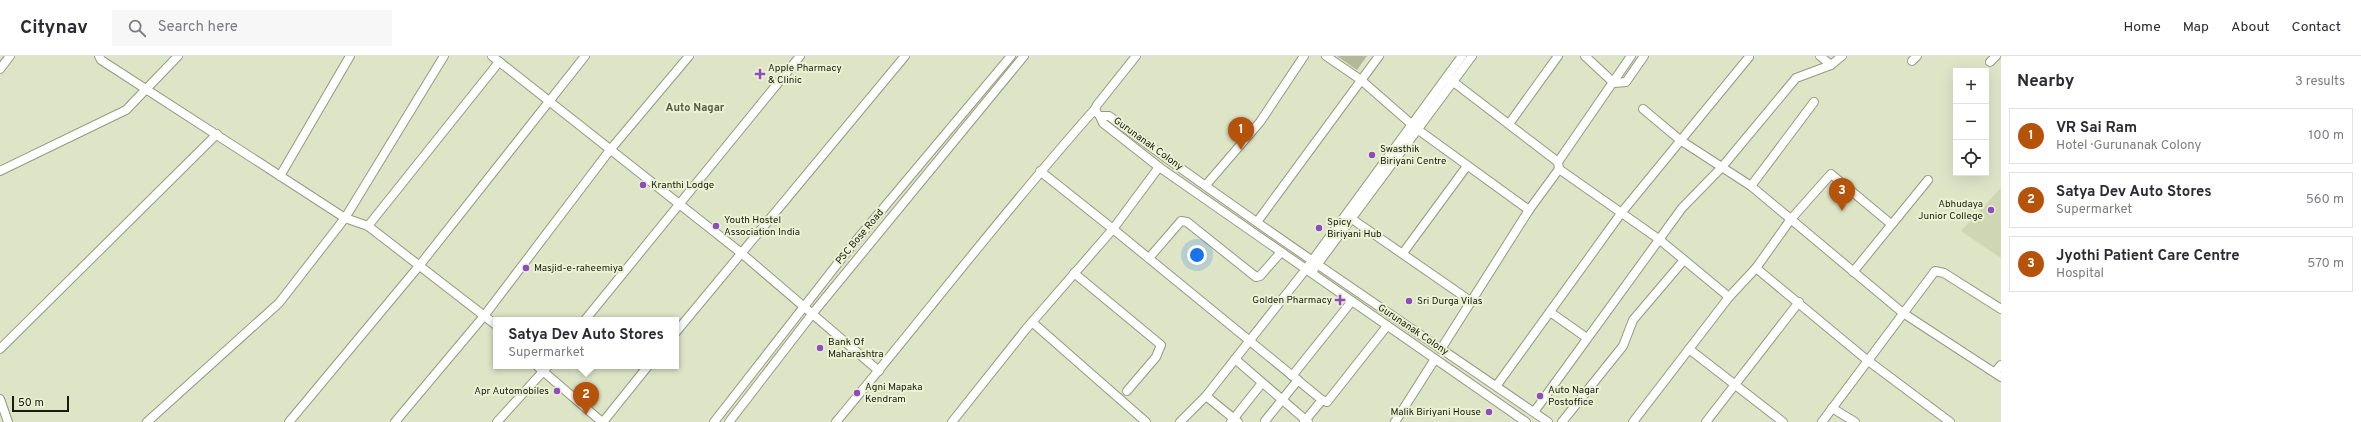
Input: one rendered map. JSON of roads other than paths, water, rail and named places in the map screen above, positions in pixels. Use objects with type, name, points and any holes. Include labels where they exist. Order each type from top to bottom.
[{"type":"street","points":[[0,69],[10,56]]},
{"type":"street","points":[[99,56],[101,60],[148,88],[345,218],[368,226],[493,323]]},
{"type":"street","points":[[0,171],[126,110],[178,56]]},
{"type":"street","points":[[280,176],[350,56]]},
{"type":"street","points":[[147,422],[278,303],[345,218],[444,56]]},
{"type":"street","points":[[492,56],[740,252],[879,371]]},
{"type":"street","points":[[289,422],[419,266],[585,56]]},
{"type":"street","points":[[395,422],[484,316],[610,150],[688,56]]},
{"type":"street","points":[[587,317],[800,56]]},
{"type":"street","points":[[679,328],[740,252],[905,56]]},
{"type":"street","name":"PSC Bose Road","points":[[714,422],[804,306],[1011,56]]},
{"type":"street","name":"PSC Bose Road","points":[[729,422],[813,313],[1024,56]]},
{"type":"street","points":[[836,422],[879,371],[1040,171],[1095,109],[1136,56]]},
{"type":"street","points":[[1206,185],[1260,122],[1304,56]]},
{"type":"street","points":[[1326,56],[1361,80],[1414,126],[1529,210]]},
{"type":"street","points":[[1257,222],[1379,56]]},
{"type":"street","points":[[1450,79],[1462,56]]},
{"type":"street","points":[[1180,422],[1206,396],[1250,340],[1308,271],[1414,126],[1450,79],[1472,56]]},
{"type":"street","points":[[1508,124],[1558,56]]},
{"type":"street","points":[[1585,56],[1614,82],[1626,82],[1644,56]]},
{"type":"street","points":[[1441,349],[1529,210],[1631,56]]},
{"type":"street","points":[[1497,385],[1622,212],[1749,56]]},
{"type":"street","points":[[1820,56],[1831,65]]},
{"type":"street","points":[[1524,420],[1587,338],[1682,208],[1722,167],[1796,78],[1831,65],[1842,56]]},
{"type":"street","points":[[368,226],[499,62]]},
{"type":"street","points":[[1450,79],[1508,124],[1558,166],[1660,240],[1729,297]]},
{"type":"street","points":[[1751,186],[1814,102]]},
{"type":"street","points":[[1095,109],[1100,116]]},
{"type":"street","points":[[1643,109],[1680,140],[1751,186],[1903,313],[1998,375],[2001,365]]},
{"type":"street","name":"Gurunanak Colony","points":[[1524,420],[1159,167],[1103,123],[1100,116],[1109,116],[1314,263],[1497,385],[1548,422]]},
{"type":"street","points":[[1314,263],[1352,219],[1414,126]]},
{"type":"street","points":[[0,349],[217,134]]},
{"type":"street","points":[[1403,253],[1467,166]]},
{"type":"street","points":[[952,422],[1032,322],[1113,229],[1159,167]]},
{"type":"street","points":[[1040,171],[1322,400],[1327,402],[1387,326]]},
{"type":"street","points":[[1633,422],[1729,297],[1756,268],[1791,219],[1831,174],[1891,224]]},
{"type":"street","points":[[1853,272],[1928,180]]},
{"type":"street","points":[[1352,219],[1472,302]]},
{"type":"street","points":[[1149,258],[1181,221],[1187,222],[1256,277],[1260,276],[1281,252]]},
{"type":"street","points":[[1562,422],[1623,346],[1632,320],[1684,260]]},
{"type":"street","points":[[1756,268],[1799,302],[1867,360],[1950,422]]},
{"type":"street","points":[[1822,422],[1934,271],[1944,273],[2001,310]]},
{"type":"street","points":[[1074,273],[1160,345],[1156,357],[1127,391]]},
{"type":"street","points":[[1265,422],[1282,400],[1295,378],[1352,302]]},
{"type":"street","points":[[1706,422],[1799,302]]},
{"type":"street","points":[[1550,312],[1587,338]]},
{"type":"street","points":[[1032,322],[1146,422]]},
{"type":"street","points":[[1689,349],[1783,422]]},
{"type":"street","points":[[1235,359],[1306,421],[1322,400]]},
{"type":"street","points":[[1395,422],[1435,359]]},
{"type":"street","points":[[497,422],[542,369]]},
{"type":"street","points":[[544,369],[602,422],[646,369]]},
{"type":"street","points":[[1206,396],[1234,421],[1262,382]]},
{"type":"street","points":[[0,399],[8,422]]},
{"type":"street","points":[[1832,408],[1855,422]]},
{"type":"place","name":"Apple Pharmacy & Clinic","points":[[760,74]]},
{"type":"place","name":"VR Sai Ram","points":[[1241,150]]},
{"type":"place","name":"Swasthik Biriyani Centre","points":[[1372,155]]},
{"type":"place","name":"Kranthi Lodge","points":[[643,185]]},
{"type":"place","name":"Abhudaya Junior College","points":[[1991,210]]},
{"type":"place","name":"Jyothi Patient Care Centre","points":[[1842,211]]},
{"type":"place","name":"Youth Hostel Association India","points":[[716,226]]},
{"type":"place","name":"Spicy Biriyani Hub","points":[[1319,228]]},
{"type":"place","name":"Masjid-e-raheemiya","points":[[526,268]]},
{"type":"place","name":"Golden Pharmacy","points":[[1340,300]]},
{"type":"place","name":"Sri Durga Vilas","points":[[1409,301]]},
{"type":"place","name":"Bank Of Maharashtra","points":[[820,348]]},
{"type":"place","name":"Apr Automobiles","points":[[557,391]]},
{"type":"place","name":"Agni Mapaka Kendram","points":[[857,393]]},
{"type":"place","name":"Auto Nagar Postoffice","points":[[1540,396]]},
{"type":"place","name":"Malik Biriyani House","points":[[1489,412]]},
{"type":"place","name":"Satya Dev Auto Stores","points":[[586,415]]},
{"type":"district","name":"Auto Nagar","points":[[695,108]]}]
